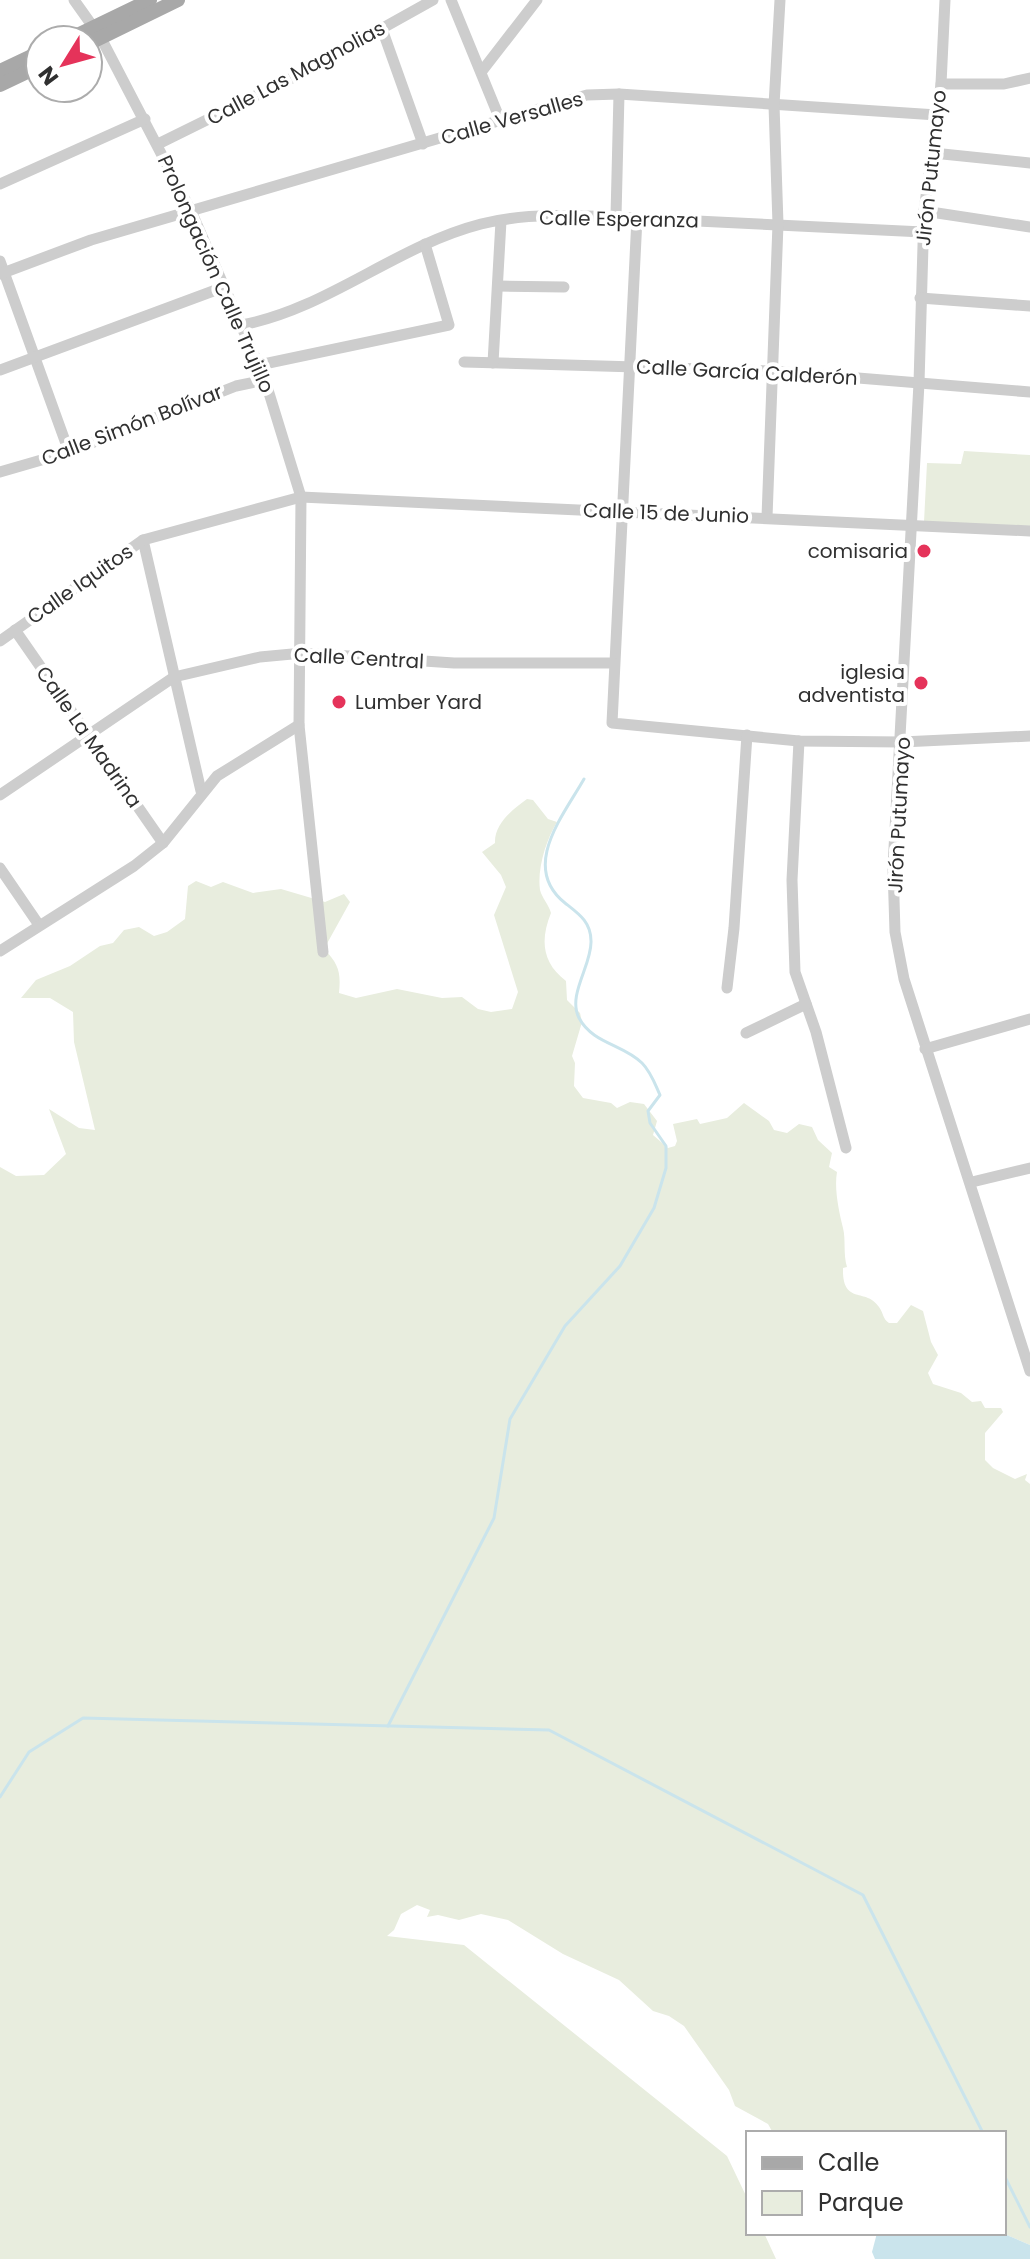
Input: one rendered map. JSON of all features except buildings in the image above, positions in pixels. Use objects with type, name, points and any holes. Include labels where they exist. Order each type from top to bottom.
[{"type":"main road","points":[[104,30],[150,0]]},
{"type":"main road","points":[[104,33],[178,0]]},
{"type":"main road","points":[[0,71],[24,60]]},
{"type":"main road","points":[[0,85],[24,74]]},
{"type":"street","name":"Prolongación Calle Trujillo","points":[[74,0],[87,24]]},
{"type":"street","name":"Calle Las Magnolias","points":[[158,144],[304,72],[433,0]]},
{"type":"street","points":[[451,0],[501,122]]},
{"type":"street","points":[[482,71],[537,0]]},
{"type":"street","points":[[767,517],[778,224],[774,105],[780,0]]},
{"type":"street","name":"Jirón Putumayo","points":[[945,0],[941,84],[924,211],[919,383],[893,867],[895,932],[904,979],[925,1049],[972,1182],[1030,1371]]},
{"type":"street","points":[[382,29],[423,144]]},
{"type":"street","name":"Prolongación Calle Trujillo","points":[[104,53],[158,144],[242,325],[265,380],[301,497],[303,653],[299,725],[323,952]]},
{"type":"street","points":[[941,84],[1004,84],[1030,78]]},
{"type":"street","points":[[616,216],[619,94]]},
{"type":"street","name":"Calle Versalles","points":[[1,269],[587,95],[619,94],[937,115]]},
{"type":"street","points":[[0,184],[145,119]]},
{"type":"street","points":[[933,153],[1030,163]]},
{"type":"street","points":[[924,211],[1030,227]]},
{"type":"street","name":"Calle Esperanza","points":[[242,325],[275,319],[425,244],[501,221],[554,215],[616,216],[923,232]]},
{"type":"street","points":[[637,218],[612,723],[799,741],[902,742],[1030,736]]},
{"type":"street","points":[[493,363],[501,221]]},
{"type":"street","points":[[259,365],[449,325],[425,244]]},
{"type":"street","points":[[1,269],[69,452]]},
{"type":"street","points":[[499,286],[564,287]]},
{"type":"street","points":[[0,370],[224,287]]},
{"type":"street","points":[[920,298],[1030,306]]},
{"type":"street","name":"Calle García Calderón","points":[[464,362],[628,364],[772,371],[1030,392]]},
{"type":"street","name":"Calle Simón Bolívar","points":[[0,472],[69,452],[236,386],[265,380]]},
{"type":"street","name":"Calle 15 de Junio","points":[[301,497],[767,517],[912,528],[1030,531]]},
{"type":"street","name":"Calle Iquitos","points":[[0,641],[143,540],[301,497]]},
{"type":"street","points":[[143,540],[201,791]]},
{"type":"street","name":"Calle La Madrina","points":[[15,630],[163,843]]},
{"type":"street","name":"Calle Central","points":[[0,795],[174,677],[260,657],[303,653],[454,663],[613,663]]},
{"type":"street","points":[[0,951],[134,866],[163,843],[201,791],[217,776],[299,725]]},
{"type":"street","points":[[727,988],[747,735]]},
{"type":"street","points":[[799,741],[792,880],[795,972],[846,1148]]},
{"type":"street","points":[[0,868],[39,925]]},
{"type":"street","points":[[746,1033],[806,1004]]},
{"type":"street","points":[[925,1049],[1030,1019]]},
{"type":"street","points":[[972,1182],[1030,1168]]},
{"type":"green space","points":[[964,451],[1030,455],[1030,526],[924,522],[927,463],[961,464]]},
{"type":"green space","points":[[527,799],[533,800],[548,819],[557,822],[543,855],[539,882],[551,913],[545,932],[545,950],[552,967],[566,981],[567,1000],[580,1013],[582,1022],[572,1056],[575,1063],[574,1086],[583,1098],[611,1103],[617,1108],[630,1102],[644,1104],[657,1121],[653,1135],[668,1148],[675,1146],[677,1141],[673,1124],[697,1119],[700,1124],[727,1118],[744,1103],[769,1121],[774,1130],[787,1133],[799,1124],[812,1127],[818,1140],[832,1153],[829,1167],[837,1172],[847,1267],[843,1268],[846,1287],[874,1301],[889,1323],[897,1323],[911,1305],[923,1311],[931,1342],[938,1355],[928,1373],[933,1384],[961,1393],[972,1402],[981,1401],[985,1408],[1001,1408],[1003,1412],[985,1433],[985,1460],[993,1468],[1015,1479],[1027,1474],[1025,1480],[1030,1484],[1030,2245],[1006,2235],[1006,2131],[772,2131],[768,2124],[735,2106],[729,2090],[684,2026],[669,2016],[653,2011],[619,1980],[563,1954],[508,1920],[481,1914],[459,1920],[438,1915],[427,1917],[430,1910],[417,1905],[401,1914],[394,1930],[387,1936],[464,1945],[727,2156],[746,2196],[746,2235],[765,2235],[776,2259],[0,2259],[0,1167],[16,1176],[44,1175],[66,1154],[49,1109],[79,1128],[95,1130],[74,1042],[73,1012],[50,998],[21,998],[36,980],[70,966],[100,946],[113,943],[124,930],[139,927],[154,936],[167,932],[185,919],[188,886],[196,881],[211,887],[223,882],[253,893],[281,889],[325,902],[344,894],[350,902],[324,949],[338,969],[339,993],[356,998],[397,989],[442,998],[462,997],[478,1009],[491,1012],[512,1009],[518,992],[494,915],[506,887],[501,875],[482,852],[495,843],[505,818]]},
{"type":"water","points":[[876,2235],[1006,2235],[1030,2245],[1030,2259],[875,2259],[872,2252]]},
{"type":"waterway","points":[[388,1726],[494,1518],[510,1419],[565,1326],[620,1266],[654,1208],[666,1168],[666,1146],[650,1123],[648,1111],[660,1095],[650,1074],[634,1057],[592,1033],[579,1018],[576,1000],[590,950],[589,929],[552,889],[546,874],[550,841],[584,779]]},
{"type":"waterway","points":[[0,1797],[29,1752],[83,1718],[549,1730],[863,1895],[982,2131]]},
{"type":"waterway","points":[[1006,2179],[1030,2227]]},
{"type":"place","name":"comisaria","points":[[924,551]]},
{"type":"place","name":"iglesia adventista","points":[[921,683]]},
{"type":"place","name":"Lumber Yard","points":[[339,702]]}]
